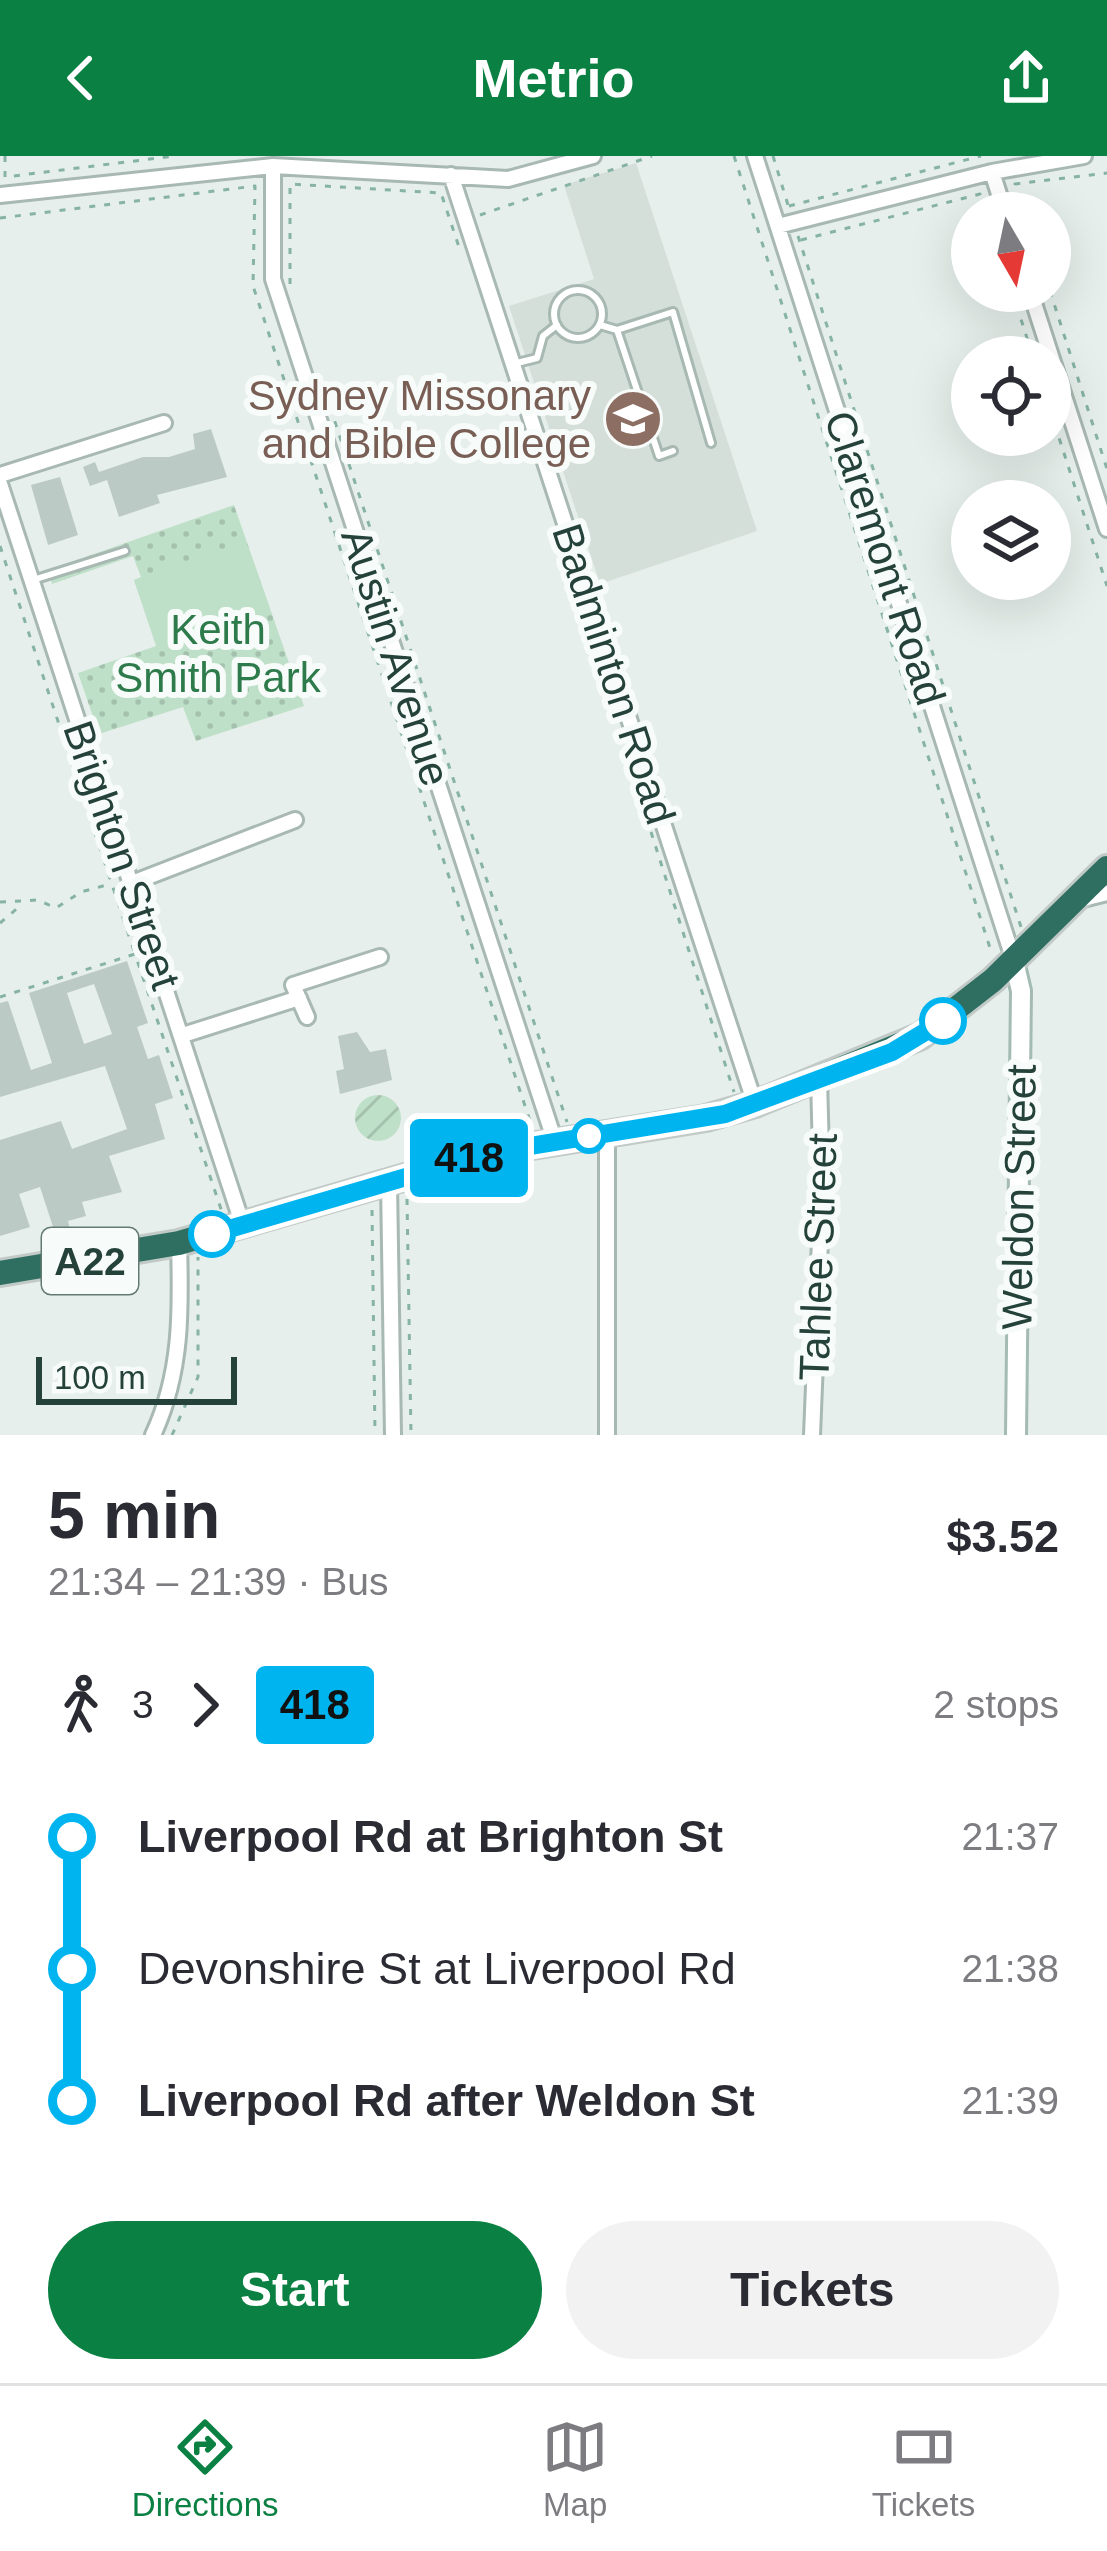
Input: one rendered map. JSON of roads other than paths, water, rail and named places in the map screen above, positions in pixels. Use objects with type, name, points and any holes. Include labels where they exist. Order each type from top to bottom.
[{"type":"highway","name":"A22","points":[[0,1273],[188,1250],[233,1220],[398,1190],[488,1153],[561,1132],[607,1133],[706,1118],[744,1099],[819,1079],[907,1045],[1002,959],[1079,900],[1107,868]]},
{"type":"street","points":[[0,196],[272,166],[394,164],[451,175],[527,176],[593,156]]},
{"type":"street","name":"Claremont Road","points":[[755,156],[1002,959]]},
{"type":"street","points":[[778,226],[1044,158],[1084,156]]},
{"type":"street","points":[[192,157],[192,175]]},
{"type":"street","name":"Austin Avenue","points":[[272,166],[273,279],[561,1132]]},
{"type":"street","points":[[992,172],[998,192]]},
{"type":"street","name":"Badminton Road","points":[[451,175],[744,1099]]},
{"type":"street","points":[[1037,312],[1107,529]]},
{"type":"street","points":[[0,480],[164,423]]},
{"type":"street","name":"Brighton Street","points":[[0,480],[183,1035],[233,1220]]},
{"type":"street","points":[[132,883],[295,820]]},
{"type":"street","points":[[1079,900],[1107,893]]},
{"type":"street","points":[[308,1016],[293,985],[380,957]]},
{"type":"street","name":"Weldon Street","points":[[1002,959],[1022,991],[1016,1435]]},
{"type":"street","points":[[183,1035],[298,998]]},
{"type":"street","name":"Tahlee Street","points":[[812,1435],[822,1211],[819,1079]]},
{"type":"street","points":[[607,1133],[607,1435]]},
{"type":"street","points":[[393,1435],[398,1190]]},
{"type":"street","points":[[153,1435],[167,1405],[178,1357],[188,1250]]},
{"type":"lane","points":[[556,325],[554,309],[561,296],[584,290],[599,301],[600,326]]},
{"type":"lane","points":[[556,325],[578,338],[600,326],[617,330],[674,312],[711,443]]},
{"type":"lane","points":[[514,364],[538,358],[543,336],[556,325]]},
{"type":"lane","points":[[617,330],[658,456],[673,451]]},
{"type":"lane","points":[[30,581],[124,551]]},
{"type":"place","name":"Sydney Missonary and Bible College","points":[[633,419]]},
{"type":"park label","name":"Keith Smith Park","points":[[218,653]]}]
